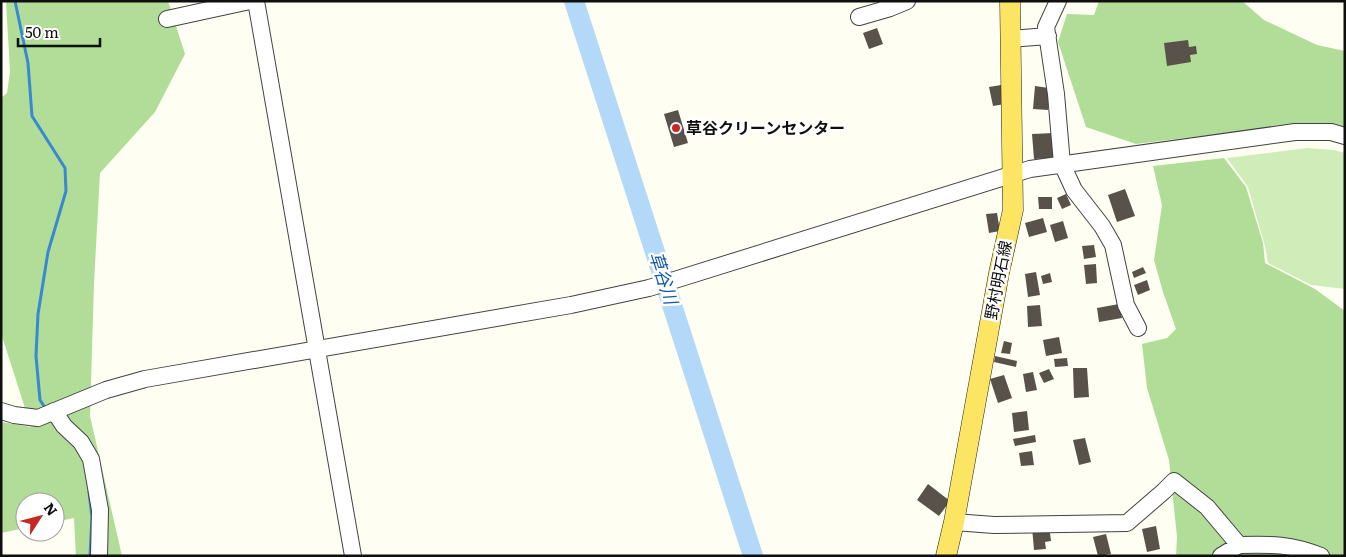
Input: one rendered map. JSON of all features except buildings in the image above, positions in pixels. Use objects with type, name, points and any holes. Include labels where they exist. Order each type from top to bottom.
[{"type":"main road","name":"野村明石線","points":[[946,556],[954,522],[999,273],[1013,210],[1010,1]]},
{"type":"street","points":[[166,19],[250,1]]},
{"type":"street","points":[[256,1],[353,556]]},
{"type":"street","points":[[859,17],[889,5],[907,1]]},
{"type":"street","points":[[1058,1],[1046,27],[1056,94],[1062,164],[1074,190],[1102,226],[1113,245],[1126,305],[1138,328]]},
{"type":"street","points":[[1010,39],[1048,36]]},
{"type":"street","points":[[1,411],[14,415],[38,418],[106,390],[145,379],[571,305],[649,288],[1030,169],[1295,132],[1331,132],[1345,136]]},
{"type":"street","points":[[54,412],[64,426],[80,442],[91,459],[100,510],[99,556]]},
{"type":"street","points":[[954,522],[994,525],[1128,523],[1174,481],[1207,507],[1240,544]]},
{"type":"street","points":[[1221,556],[1240,544],[1276,544],[1303,548],[1321,556]]},
{"type":"green space","points":[[6,1],[168,1],[185,54],[155,112],[100,173],[90,416],[122,556],[76,556],[74,518],[65,520],[65,492],[15,492],[15,530],[1,533],[1,422],[31,427],[1,333],[1,98],[7,93],[10,72]]},
{"type":"green space","points":[[1099,1],[1242,1],[1264,20],[1317,45],[1345,51],[1345,127],[1310,125],[1267,128],[1136,144],[1086,127],[1058,42],[1067,14],[1094,15]]},
{"type":"green space","points":[[1307,148],[1334,150],[1345,153],[1345,289],[1311,285],[1268,263],[1248,187],[1227,158]]},
{"type":"green space","points":[[1224,158],[1246,187],[1263,243],[1265,263],[1315,289],[1345,311],[1345,556],[1176,556],[1177,537],[1169,460],[1147,388],[1142,344],[1167,338],[1176,329],[1154,260],[1162,205],[1153,166]]},
{"type":"waterway","points":[[15,1],[28,63],[32,116],[65,168],[66,191],[48,252],[38,314],[36,356],[40,400],[46,409]]},
{"type":"waterway","name":"草谷川","points":[[574,1],[753,556]]},
{"type":"waterway","points":[[89,492],[92,517],[90,556]]},
{"type":"place","name":"草谷クリーンセンター","points":[[676,128]]}]
